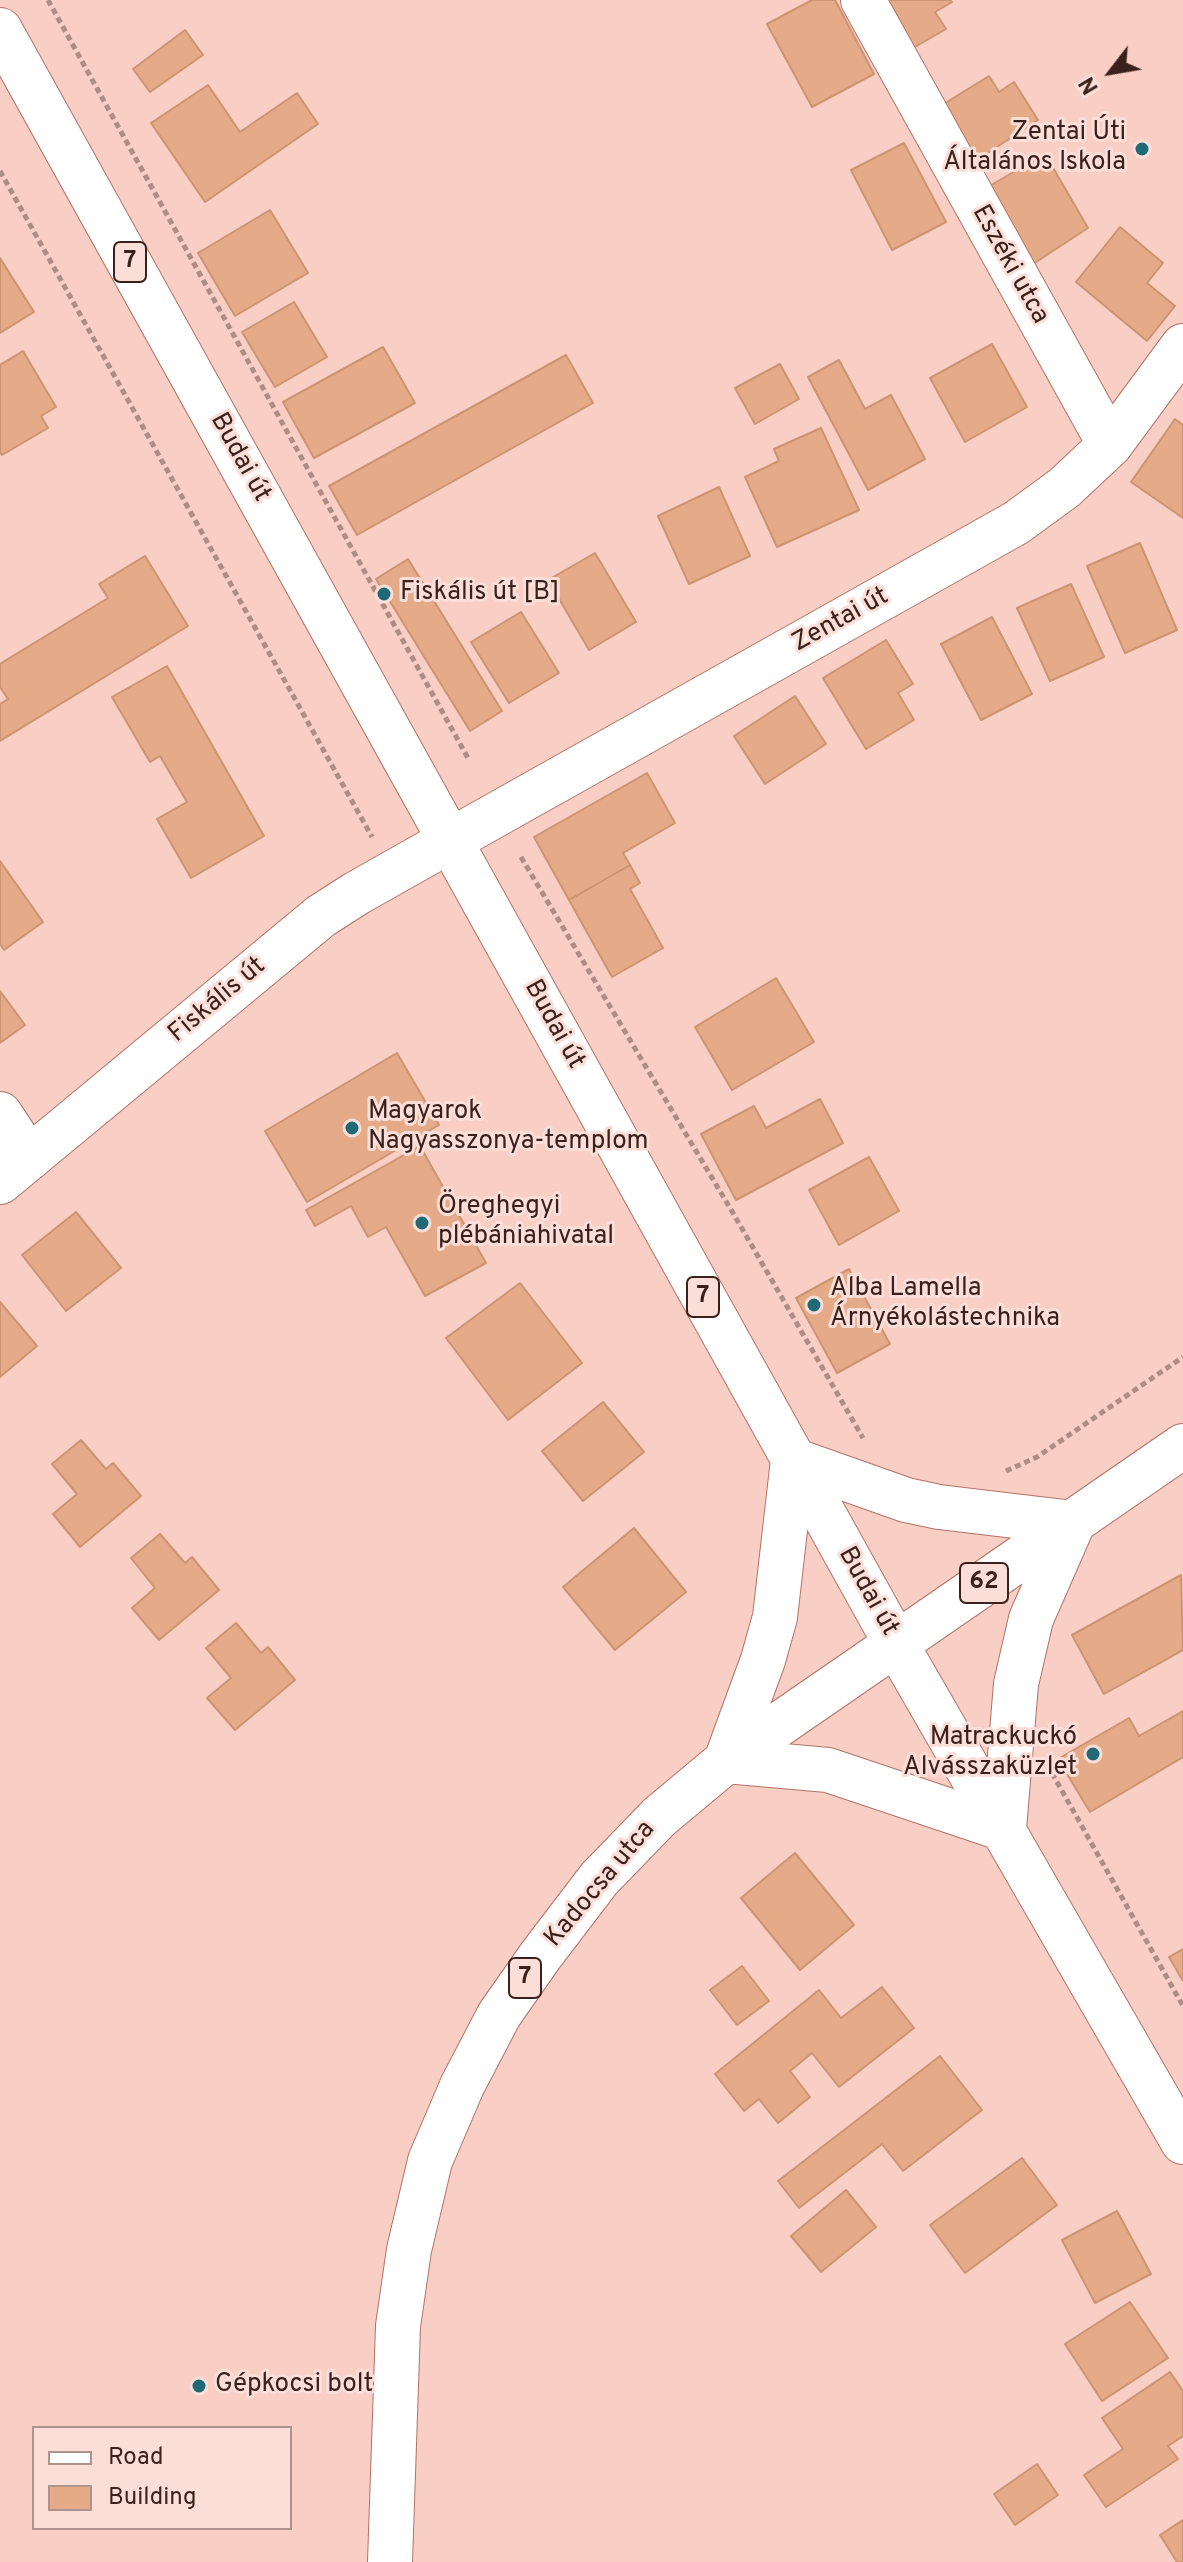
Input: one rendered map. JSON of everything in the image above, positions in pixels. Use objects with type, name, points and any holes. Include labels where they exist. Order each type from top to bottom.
[{"type":"main road","name":"Eszéki utca","points":[[863,0],[1110,445]]},
{"type":"main road","name":"Budai út","points":[[0,30],[896,1644],[1183,2142]]},
{"type":"main road","name":"Zentai út","points":[[451,840],[1016,523],[1064,488],[1110,445],[1183,346]]},
{"type":"main road","name":"Fiskális út","points":[[15,1170],[321,916],[451,840]]},
{"type":"main road","points":[[0,1114],[15,1170]]},
{"type":"main road","name":"Kadocsa utca","points":[[390,2562],[398,2326],[409,2250],[430,2161],[462,2086],[499,2015],[541,1955],[599,1879],[619,1858],[659,1817],[726,1761],[1183,1446]]},
{"type":"main road","points":[[726,1761],[828,1770],[1004,1829],[1016,1684],[1031,1619],[1073,1523],[939,1507],[906,1500],[793,1460]]},
{"type":"main road","name":"7","points":[[726,1761],[763,1660],[775,1617],[793,1460]]},
{"type":"path","points":[[48,0],[469,760]]},
{"type":"path","points":[[0,171],[392,873]]},
{"type":"path","points":[[521,857],[868,1447]]},
{"type":"path","points":[[1001,1474],[1037,1457],[1183,1357]]},
{"type":"path","points":[[1049,1767],[1183,2006]]},
{"type":"building","points":[[812,0],[835,0],[874,74],[812,107],[767,24]]},
{"type":"building","points":[[885,0],[950,0],[952,2],[935,12],[946,29],[908,51]]},
{"type":"building","points":[[185,30],[203,55],[150,92],[133,69]]},
{"type":"building","points":[[989,76],[999,92],[1014,82],[1038,120],[971,164],[939,107]]},
{"type":"building","points":[[208,85],[240,132],[297,93],[318,124],[205,202],[151,123]]},
{"type":"building","points":[[904,143],[946,222],[892,250],[851,170]]},
{"type":"building","points":[[1045,154],[1088,228],[1030,266],[986,188]]},
{"type":"building","points":[[270,210],[308,273],[235,316],[198,253]]},
{"type":"building","points":[[1120,227],[1163,263],[1147,283],[1175,306],[1147,341],[1076,282]]},
{"type":"building","points":[[0,258],[34,312],[0,333]]},
{"type":"building","points":[[294,302],[327,357],[275,387],[242,332]]},
{"type":"building","points":[[992,344],[1027,407],[965,442],[930,378]]},
{"type":"building","points":[[383,347],[415,403],[314,458],[283,402]]},
{"type":"building","points":[[23,351],[56,407],[41,416],[48,428],[2,455],[0,365]]},
{"type":"building","points":[[566,355],[593,403],[357,535],[329,486]]},
{"type":"building","points":[[839,360],[865,409],[891,395],[925,459],[868,490],[808,377]]},
{"type":"building","points":[[780,364],[799,399],[755,424],[735,388]]},
{"type":"building","points":[[1175,419],[1183,425],[1183,518],[1131,482]]},
{"type":"building","points":[[821,428],[859,510],[777,547],[745,477],[779,461],[774,449]]},
{"type":"building","points":[[719,487],[750,556],[689,584],[658,516]]},
{"type":"building","points":[[1140,543],[1177,630],[1125,653],[1087,566]]},
{"type":"building","points":[[595,553],[636,622],[589,650],[548,580]]},
{"type":"building","points":[[145,556],[188,626],[0,741],[0,704],[8,699],[0,687],[0,664],[108,598],[99,584]]},
{"type":"building","points":[[408,559],[502,711],[470,731],[376,579]]},
{"type":"building","points":[[1071,584],[1104,657],[1050,681],[1017,608]]},
{"type":"building","points":[[521,612],[559,673],[509,703],[471,642]]},
{"type":"building","points":[[992,617],[1032,694],[981,720],[941,644]]},
{"type":"building","points":[[886,640],[913,684],[898,693],[914,720],[866,749],[823,678]]},
{"type":"building","points":[[167,666],[264,836],[191,878],[157,819],[187,802],[160,756],[150,762],[112,697]]},
{"type":"building","points":[[795,696],[826,744],[765,784],[734,736]]},
{"type":"building","points":[[647,773],[675,823],[623,853],[630,865],[569,900],[534,837]]},
{"type":"building","points":[[0,861],[43,922],[4,950],[0,944]]},
{"type":"building","points":[[630,865],[640,883],[630,889],[663,948],[612,977],[569,900]]},
{"type":"building","points":[[776,978],[814,1042],[732,1090],[695,1027]]},
{"type":"building","points":[[0,991],[25,1025],[0,1043]]},
{"type":"building","name":"Magyarok Nagyasszonya-templom","points":[[397,1053],[439,1125],[307,1202],[265,1131]]},
{"type":"building","points":[[820,1099],[843,1143],[736,1200],[701,1134],[754,1106],[766,1128]]},
{"type":"building","points":[[420,1146],[486,1263],[425,1296],[386,1227],[368,1237],[351,1206],[315,1226],[306,1210]]},
{"type":"building","points":[[869,1157],[899,1211],[839,1245],[809,1190]]},
{"type":"building","points":[[76,1212],[121,1268],[66,1311],[22,1255]]},
{"type":"building","points":[[849,1269],[890,1344],[837,1373],[796,1298]]},
{"type":"building","points":[[520,1283],[582,1363],[508,1420],[446,1338]]},
{"type":"building","points":[[0,1302],[37,1346],[0,1377]]},
{"type":"building","points":[[603,1402],[644,1452],[583,1501],[542,1451]]},
{"type":"building","points":[[81,1440],[106,1469],[113,1463],[141,1496],[80,1547],[53,1514],[77,1494],[52,1464]]},
{"type":"building","points":[[634,1528],[686,1592],[615,1650],[563,1587]]},
{"type":"building","points":[[160,1534],[185,1563],[192,1557],[219,1590],[159,1640],[132,1608],[155,1588],[131,1558]]},
{"type":"building","points":[[1181,1575],[1183,1650],[1104,1694],[1072,1635]]},
{"type":"building","points":[[236,1623],[261,1653],[268,1647],[295,1680],[235,1730],[207,1698],[231,1678],[206,1648]]},
{"type":"building","points":[[1183,1711],[1183,1757],[1090,1812],[1058,1759],[1129,1718],[1139,1736]]},
{"type":"building","points":[[795,1853],[854,1925],[800,1970],[741,1898]]},
{"type":"building","points":[[1183,1949],[1183,1981],[1169,1957]]},
{"type":"building","points":[[742,1966],[769,2001],[737,2025],[710,1990]]},
{"type":"building","points":[[882,1987],[914,2028],[839,2087],[812,2053],[790,2071],[810,2097],[778,2123],[759,2099],[744,2111],[715,2074],[819,1990],[841,2018]]},
{"type":"building","points":[[940,2056],[982,2110],[903,2171],[882,2144],[799,2208],[778,2181]]},
{"type":"building","points":[[1022,2158],[1057,2205],[965,2273],[930,2225]]},
{"type":"building","points":[[846,2190],[876,2227],[821,2272],[791,2236]]},
{"type":"building","points":[[1117,2211],[1151,2274],[1095,2303],[1062,2240]]},
{"type":"building","points":[[1130,2302],[1168,2358],[1102,2401],[1065,2344]]},
{"type":"building","points":[[1170,2372],[1183,2391],[1183,2436],[1168,2446],[1178,2459],[1106,2507],[1084,2475],[1123,2449],[1102,2418]]},
{"type":"building","points":[[1037,2464],[1058,2495],[1015,2525],[994,2494]]},
{"type":"building","points":[[1183,2520],[1183,2562],[1177,2562],[1160,2535]]},
{"type":"place","name":"Zentai Úti Általános Iskola","points":[[1142,149]]},
{"type":"place","name":"Fiskális út [B]","points":[[384,594]]},
{"type":"place","name":"Magyarok Nagyasszonya-templom","points":[[352,1128]]},
{"type":"place","name":"Öreghegyi plébániahivatal","points":[[422,1223]]},
{"type":"place","name":"Alba Lamella Árnyékolástechnika","points":[[814,1305]]},
{"type":"place","name":"Matrackuckó Alvásszaküzlet","points":[[1093,1754]]},
{"type":"place","name":"Gépkocsi bolt","points":[[199,2386]]}]
